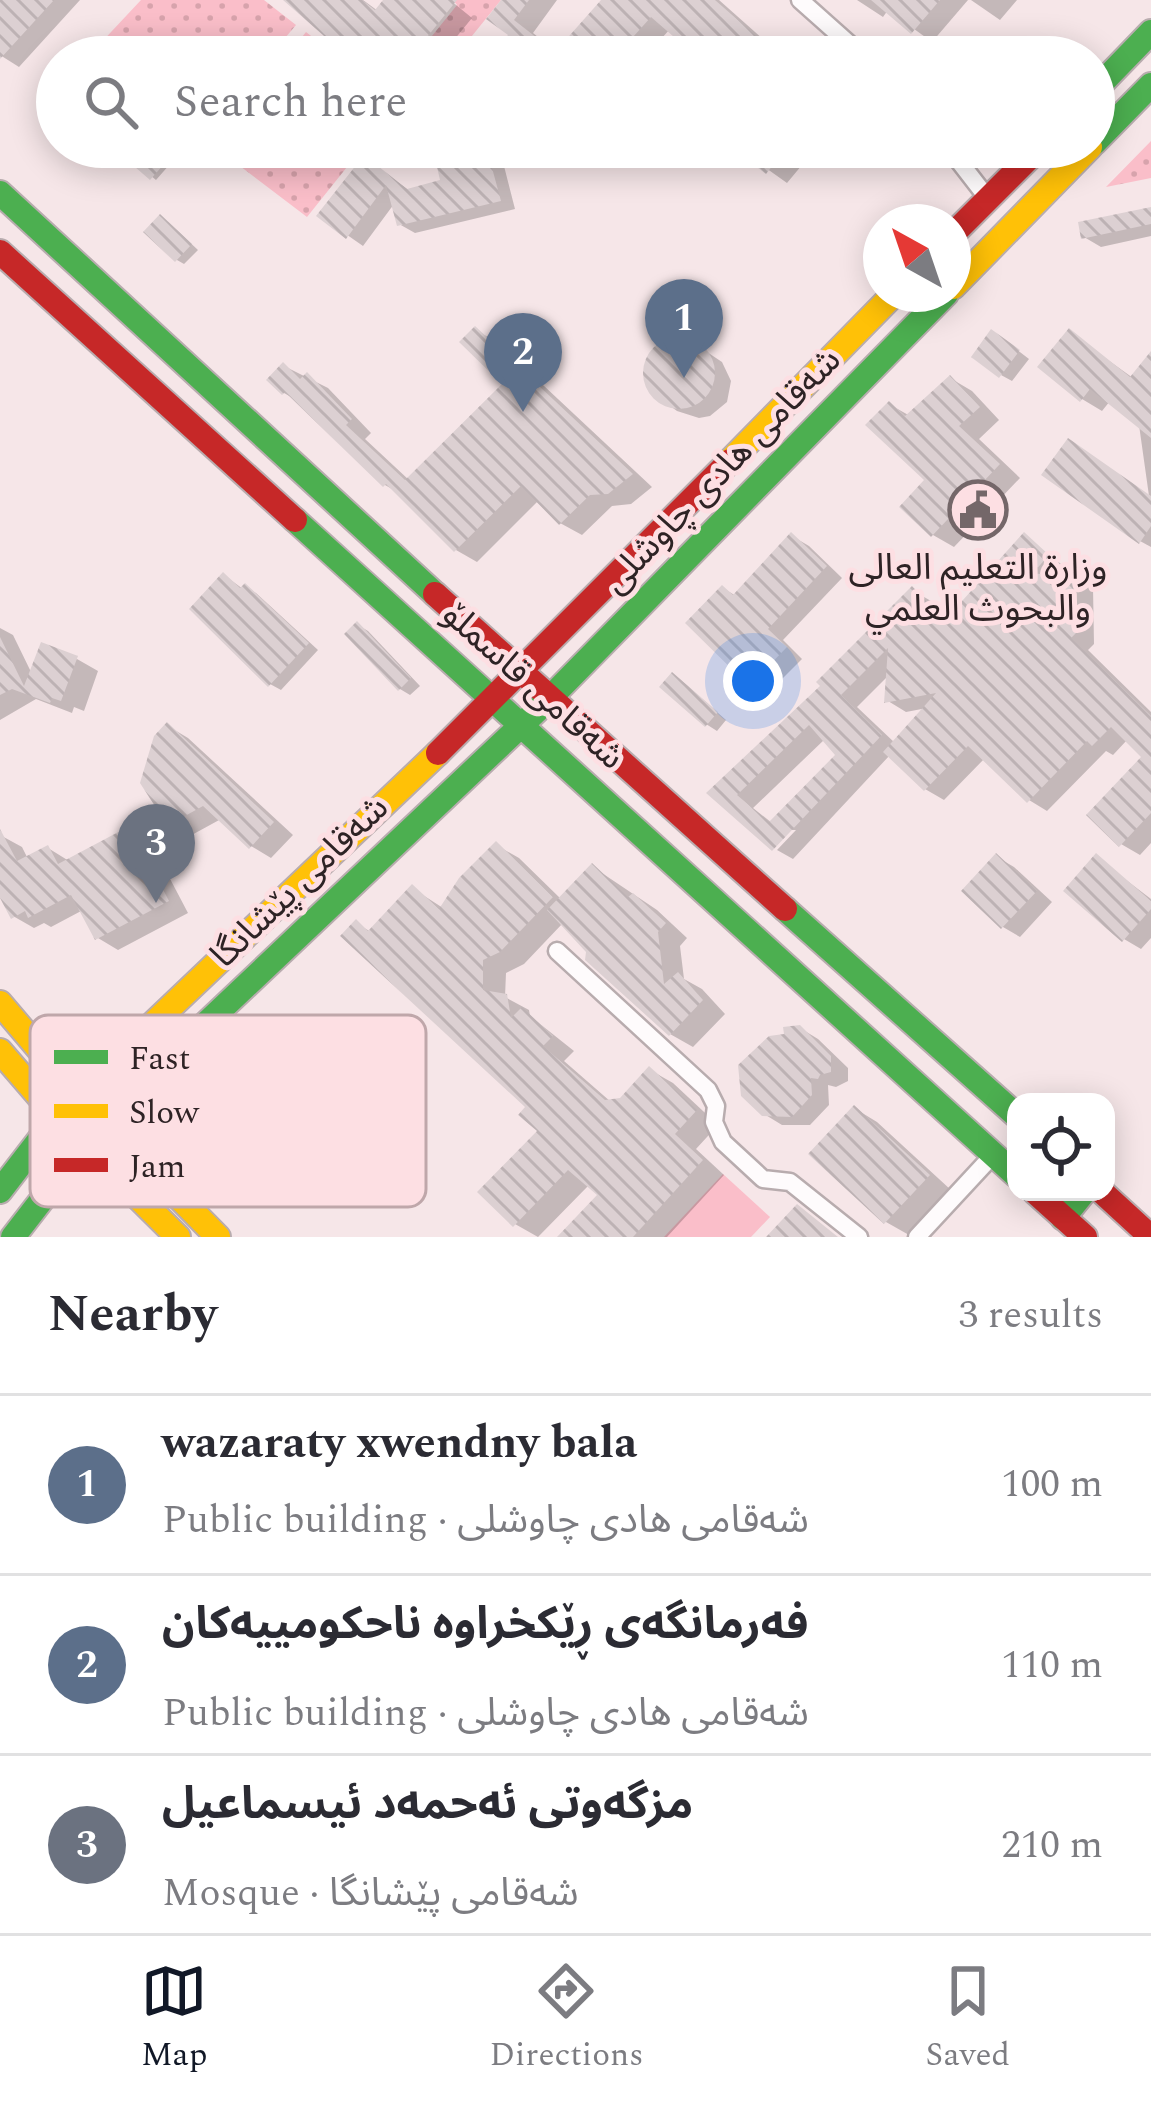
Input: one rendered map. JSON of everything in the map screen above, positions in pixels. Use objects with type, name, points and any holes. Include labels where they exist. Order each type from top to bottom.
[{"type":"main road","points":[[1115,69],[1151,32]]},
{"type":"main road","name":"شەقامی هادی چاوشلی","points":[[1115,122],[1151,85]]},
{"type":"main road","points":[[971,217],[1020,168]]},
{"type":"main road","name":"شەقامی هادی چاوشلی","points":[[971,265],[1069,168]]},
{"type":"main road","name":"شەقامی قاسملۆ","points":[[0,193],[549,699],[1007,1107]]},
{"type":"main road","name":"شەقامی قاسملۆ","points":[[0,252],[1007,1167]]},
{"type":"main road","name":"شەقامی هادی چاوشلی","points":[[522,673],[876,312]]},
{"type":"main road","name":"شەقامی هادی چاوشلی","points":[[549,699],[912,312]]},
{"type":"main road","name":"شەقامی پێشانگا","points":[[161,1015],[522,673]]},
{"type":"main road","name":"شەقامی پێشانگا","points":[[212,1015],[549,699]]},
{"type":"main road","points":[[0,1003],[30,1038]]},
{"type":"main road","points":[[0,1051],[30,1086]]},
{"type":"main road","points":[[0,1190],[30,1152]]},
{"type":"main road","points":[[1045,1201],[1084,1237]]},
{"type":"main road","points":[[1063,1218],[1077,1201]]},
{"type":"main road","points":[[1112,1201],[1151,1237]]},
{"type":"main road","points":[[13,1237],[36,1207]]},
{"type":"main road","points":[[148,1207],[178,1237]]},
{"type":"main road","points":[[189,1207],[218,1237]]},
{"type":"street","points":[[800,0],[840,36]]},
{"type":"street","points":[[964,168],[989,200]]},
{"type":"street","points":[[557,951],[708,1090],[723,1142],[763,1179],[790,1182],[859,1237]]},
{"type":"street","points":[[917,1237],[993,1155]]},
{"type":"shaded area","points":[[141,0],[264,0],[296,25],[287,36],[107,36]]},
{"type":"shaded area","points":[[453,0],[501,0],[472,36],[432,36],[457,5]]},
{"type":"shaded area","points":[[1151,141],[1151,178],[1106,187]]},
{"type":"shaded area","points":[[243,168],[346,168],[307,217]]},
{"type":"shaded area","points":[[723,1174],[770,1217],[751,1237],[664,1237]]},
{"type":"building","points":[[0,0],[54,0],[0,59]]},
{"type":"building","points":[[283,0],[362,0],[375,10],[383,0],[457,0],[428,36],[324,36]]},
{"type":"building","points":[[501,0],[529,0],[514,20],[534,36],[507,36],[486,19]]},
{"type":"building","points":[[601,0],[715,0],[756,36],[673,36],[651,17],[634,36],[569,36]]},
{"type":"building","points":[[871,0],[940,0],[911,34]]},
{"type":"building","points":[[136,168],[161,168],[150,180]]},
{"type":"building","points":[[354,168],[380,168],[407,189],[440,180],[437,168],[492,168],[501,201],[397,226],[386,185],[346,239],[316,216]]},
{"type":"building","points":[[1151,207],[1151,224],[1081,239],[1078,222]]},
{"type":"building","points":[[160,214],[192,244],[175,262],[143,232]]},
{"type":"building","points":[[475,326],[633,474],[608,494],[590,495],[559,525],[521,486],[454,552],[386,484],[383,487],[285,392],[282,395],[266,380],[283,362],[300,379],[307,372],[352,419],[346,425],[405,480],[502,384],[459,342]]},
{"type":"building","points":[[1069,328],[1130,377],[1151,351],[1151,438],[1090,389],[1080,402],[1037,367]]},
{"type":"building","points":[[991,329],[1020,350],[999,378],[971,357]]},
{"type":"building","points":[[679,337],[705,347],[715,373],[705,399],[679,409],[653,399],[643,373],[653,347]]},
{"type":"building","points":[[950,375],[980,407],[959,426],[1000,464],[931,537],[899,507],[924,480],[865,425],[889,401],[905,416]]},
{"type":"building","points":[[1068,438],[1151,496],[1151,526],[1139,544],[1041,475]]},
{"type":"building","points":[[791,532],[827,566],[768,629],[787,647],[749,686],[685,623],[722,585],[733,595]]},
{"type":"building","points":[[1024,532],[1049,555],[1032,574],[1075,573],[1076,633],[1071,638],[1151,716],[1151,813],[1119,847],[1086,815],[1141,757],[1111,727],[1092,746],[1087,741],[1027,803],[968,746],[924,791],[883,752],[936,693],[884,703],[888,648],[841,695],[882,735],[772,851],[706,793],[820,686],[816,682],[912,586],[945,620]],"holes":[[[809,725],[835,755],[769,822],[737,795]]]},
{"type":"building","points":[[223,572],[240,588],[245,583],[309,643],[268,687],[189,609]]},
{"type":"building","points":[[357,621],[411,678],[398,691],[344,634]]},
{"type":"building","points":[[0,637],[24,686],[41,642],[78,656],[61,701],[52,698],[50,703],[12,689],[0,695]]},
{"type":"building","points":[[672,672],[718,712],[705,727],[659,687]]},
{"type":"building","points":[[167,722],[274,822],[249,849],[203,806],[138,842],[169,901],[95,940],[71,895],[28,918],[25,911],[11,919],[0,898],[0,829],[17,861],[48,845],[58,864],[158,811],[140,783],[154,736]]},
{"type":"building","points":[[496,841],[553,897],[500,952],[483,960],[483,990],[507,994],[511,1018],[522,1007],[553,1036],[543,1046],[605,1100],[620,1098],[649,1066],[697,1110],[675,1134],[703,1160],[633,1237],[557,1237],[597,1195],[568,1170],[513,1227],[477,1192],[537,1131],[518,1115],[525,1107],[340,936],[356,919],[368,931],[412,884],[439,909],[459,878]]},
{"type":"building","points":[[996,853],[1037,891],[1001,929],[961,891]]},
{"type":"building","points":[[1096,853],[1151,901],[1151,909],[1122,942],[1063,891]]},
{"type":"building","points":[[592,863],[628,897],[633,893],[666,923],[658,932],[664,984],[678,972],[703,1000],[669,1036],[585,960],[586,952],[547,910]]},
{"type":"building","points":[[800,1025],[831,1056],[831,1072],[811,1078],[812,1095],[792,1117],[762,1116],[741,1096],[738,1065],[769,1036],[784,1034],[783,1027]]},
{"type":"building","points":[[854,1105],[930,1175],[884,1224],[808,1154]]},
{"type":"building","points":[[797,1204],[833,1233],[838,1237],[766,1237]]},
{"type":"traffic: fast","points":[[1115,69],[1151,32]]},
{"type":"traffic: fast","points":[[1115,122],[1151,85]]},
{"type":"traffic: fast","points":[[0,193],[435,594]]},
{"type":"traffic: fast","points":[[215,1015],[549,699],[928,312]]},
{"type":"traffic: fast","points":[[295,520],[1007,1167]]},
{"type":"traffic: fast","points":[[785,909],[1007,1107]]},
{"type":"traffic: fast","points":[[0,1191],[30,1152]]},
{"type":"traffic: fast","points":[[1063,1218],[1077,1201]]},
{"type":"traffic: fast","points":[[13,1237],[36,1207]]},
{"type":"traffic: slow","points":[[971,269],[1069,168]]},
{"type":"traffic: slow","points":[[730,461],[876,312]]},
{"type":"traffic: slow","points":[[162,1015],[438,753]]},
{"type":"traffic: slow","points":[[0,1003],[30,1038]]},
{"type":"traffic: slow","points":[[0,1051],[30,1086]]},
{"type":"traffic: slow","points":[[148,1207],[178,1237]]},
{"type":"traffic: slow","points":[[188,1207],[218,1237]]},
{"type":"traffic: jam","points":[[971,216],[1019,168]]},
{"type":"traffic: jam","points":[[0,252],[295,520]]},
{"type":"traffic: jam","points":[[438,753],[730,461]]},
{"type":"traffic: jam","points":[[435,594],[785,909]]},
{"type":"traffic: jam","points":[[1045,1201],[1085,1237]]},
{"type":"traffic: jam","points":[[1112,1201],[1151,1237]]},
{"type":"place","name":"wazaraty xwendny bala","points":[[684,378]]},
{"type":"place","name":"فەرمانگەی ڕێکخراوە ناحکومییەکان","points":[[523,412]]},
{"type":"place","name":"وزارة التعليم العالى والبحوث العلمي","points":[[978,510]]},
{"type":"place","name":"مزگەوتی ئەحمەد ئیسماعیل","points":[[156,903]]}]
